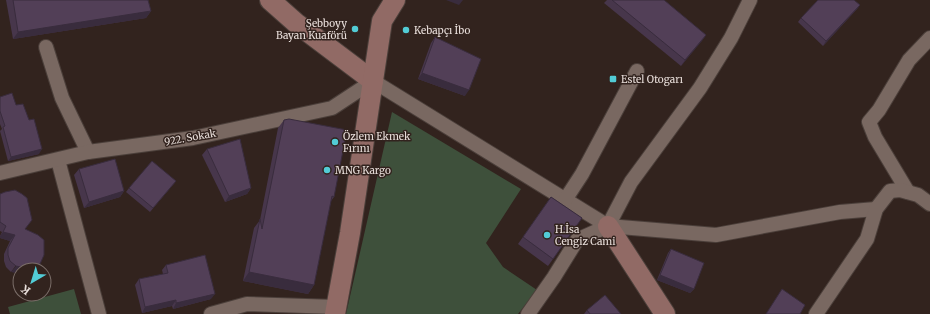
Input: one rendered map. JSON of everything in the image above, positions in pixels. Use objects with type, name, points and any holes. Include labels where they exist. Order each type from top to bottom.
[{"type":"main road","points":[[270,0],[296,23],[373,81]]},
{"type":"main road","points":[[335,310],[350,233],[382,21],[395,0]]},
{"type":"main road","points":[[608,226],[665,314]]},
{"type":"street","points":[[528,314],[554,277],[577,240],[608,226],[631,182],[700,88],[730,38],[750,0]]},
{"type":"street","points":[[908,192],[875,136],[869,122],[879,110],[909,60],[930,38]]},
{"type":"street","points":[[46,47],[62,98],[88,152]]},
{"type":"street","points":[[565,200],[582,174],[637,71]]},
{"type":"street","name":"922. Sokak","points":[[0,173],[88,152],[193,138],[332,108],[373,81]]},
{"type":"street","points":[[373,81],[608,226],[716,236],[840,212],[876,209]]},
{"type":"street","points":[[58,160],[99,314]]},
{"type":"street","points":[[816,314],[867,239],[876,209],[890,191],[900,190],[918,195],[930,204]]},
{"type":"street","points":[[211,314],[247,304],[335,310]]},
{"type":"green space","points":[[392,112],[521,189],[486,243],[503,267],[537,290],[518,314],[346,314]]},
{"type":"green space","points":[[74,289],[81,314],[10,314],[8,307],[26,302],[52,302],[52,295]]},
{"type":"building","points":[[13,0],[148,0],[151,11],[18,32]]},
{"type":"building","points":[[612,0],[664,0],[706,35],[685,60]]},
{"type":"building","points":[[818,0],[854,0],[860,5],[826,41],[801,18]]},
{"type":"building","points":[[435,37],[481,59],[469,90],[422,73]]},
{"type":"building","points":[[12,93],[16,105],[23,104],[29,120],[34,119],[42,149],[11,157],[3,127],[5,126],[0,111],[0,97]]},
{"type":"building","points":[[289,119],[347,130],[334,197],[332,196],[314,285],[249,272],[260,219],[262,229],[284,120]]},
{"type":"building","points":[[240,139],[251,188],[229,196],[207,149]]},
{"type":"building","points":[[115,159],[124,191],[89,202],[79,169]]},
{"type":"building","points":[[152,161],[176,181],[153,208],[129,188]]},
{"type":"building","points":[[15,190],[27,198],[32,220],[25,229],[38,235],[44,240],[44,255],[41,262],[12,263],[10,261],[8,248],[15,235],[3,232],[6,226],[0,222],[0,194]]},
{"type":"building","name":"H.İsa Cengiz Cami","points":[[551,197],[582,218],[553,259],[523,237]]},
{"type":"building","points":[[671,249],[704,263],[694,289],[660,275]]},
{"type":"building","points":[[205,255],[215,294],[176,303],[176,300],[145,307],[139,279],[168,273],[166,265]]},
{"type":"building","points":[[782,289],[805,305],[800,314],[766,314]]},
{"type":"building","points":[[605,295],[621,314],[590,314],[587,310]]},
{"type":"place","name":"Şebboyy Bayan Kuaförü","points":[[355,29]]},
{"type":"place","name":"Kebapçı İbo","points":[[406,30]]},
{"type":"place","name":"Estel Otogarı","points":[[613,79]]},
{"type":"place","name":"Özlem Ekmek Fırını","points":[[335,142]]},
{"type":"place","name":"MNG Kargo","points":[[327,170]]},
{"type":"place","name":"H.İsa Cengiz Cami","points":[[547,235]]}]
